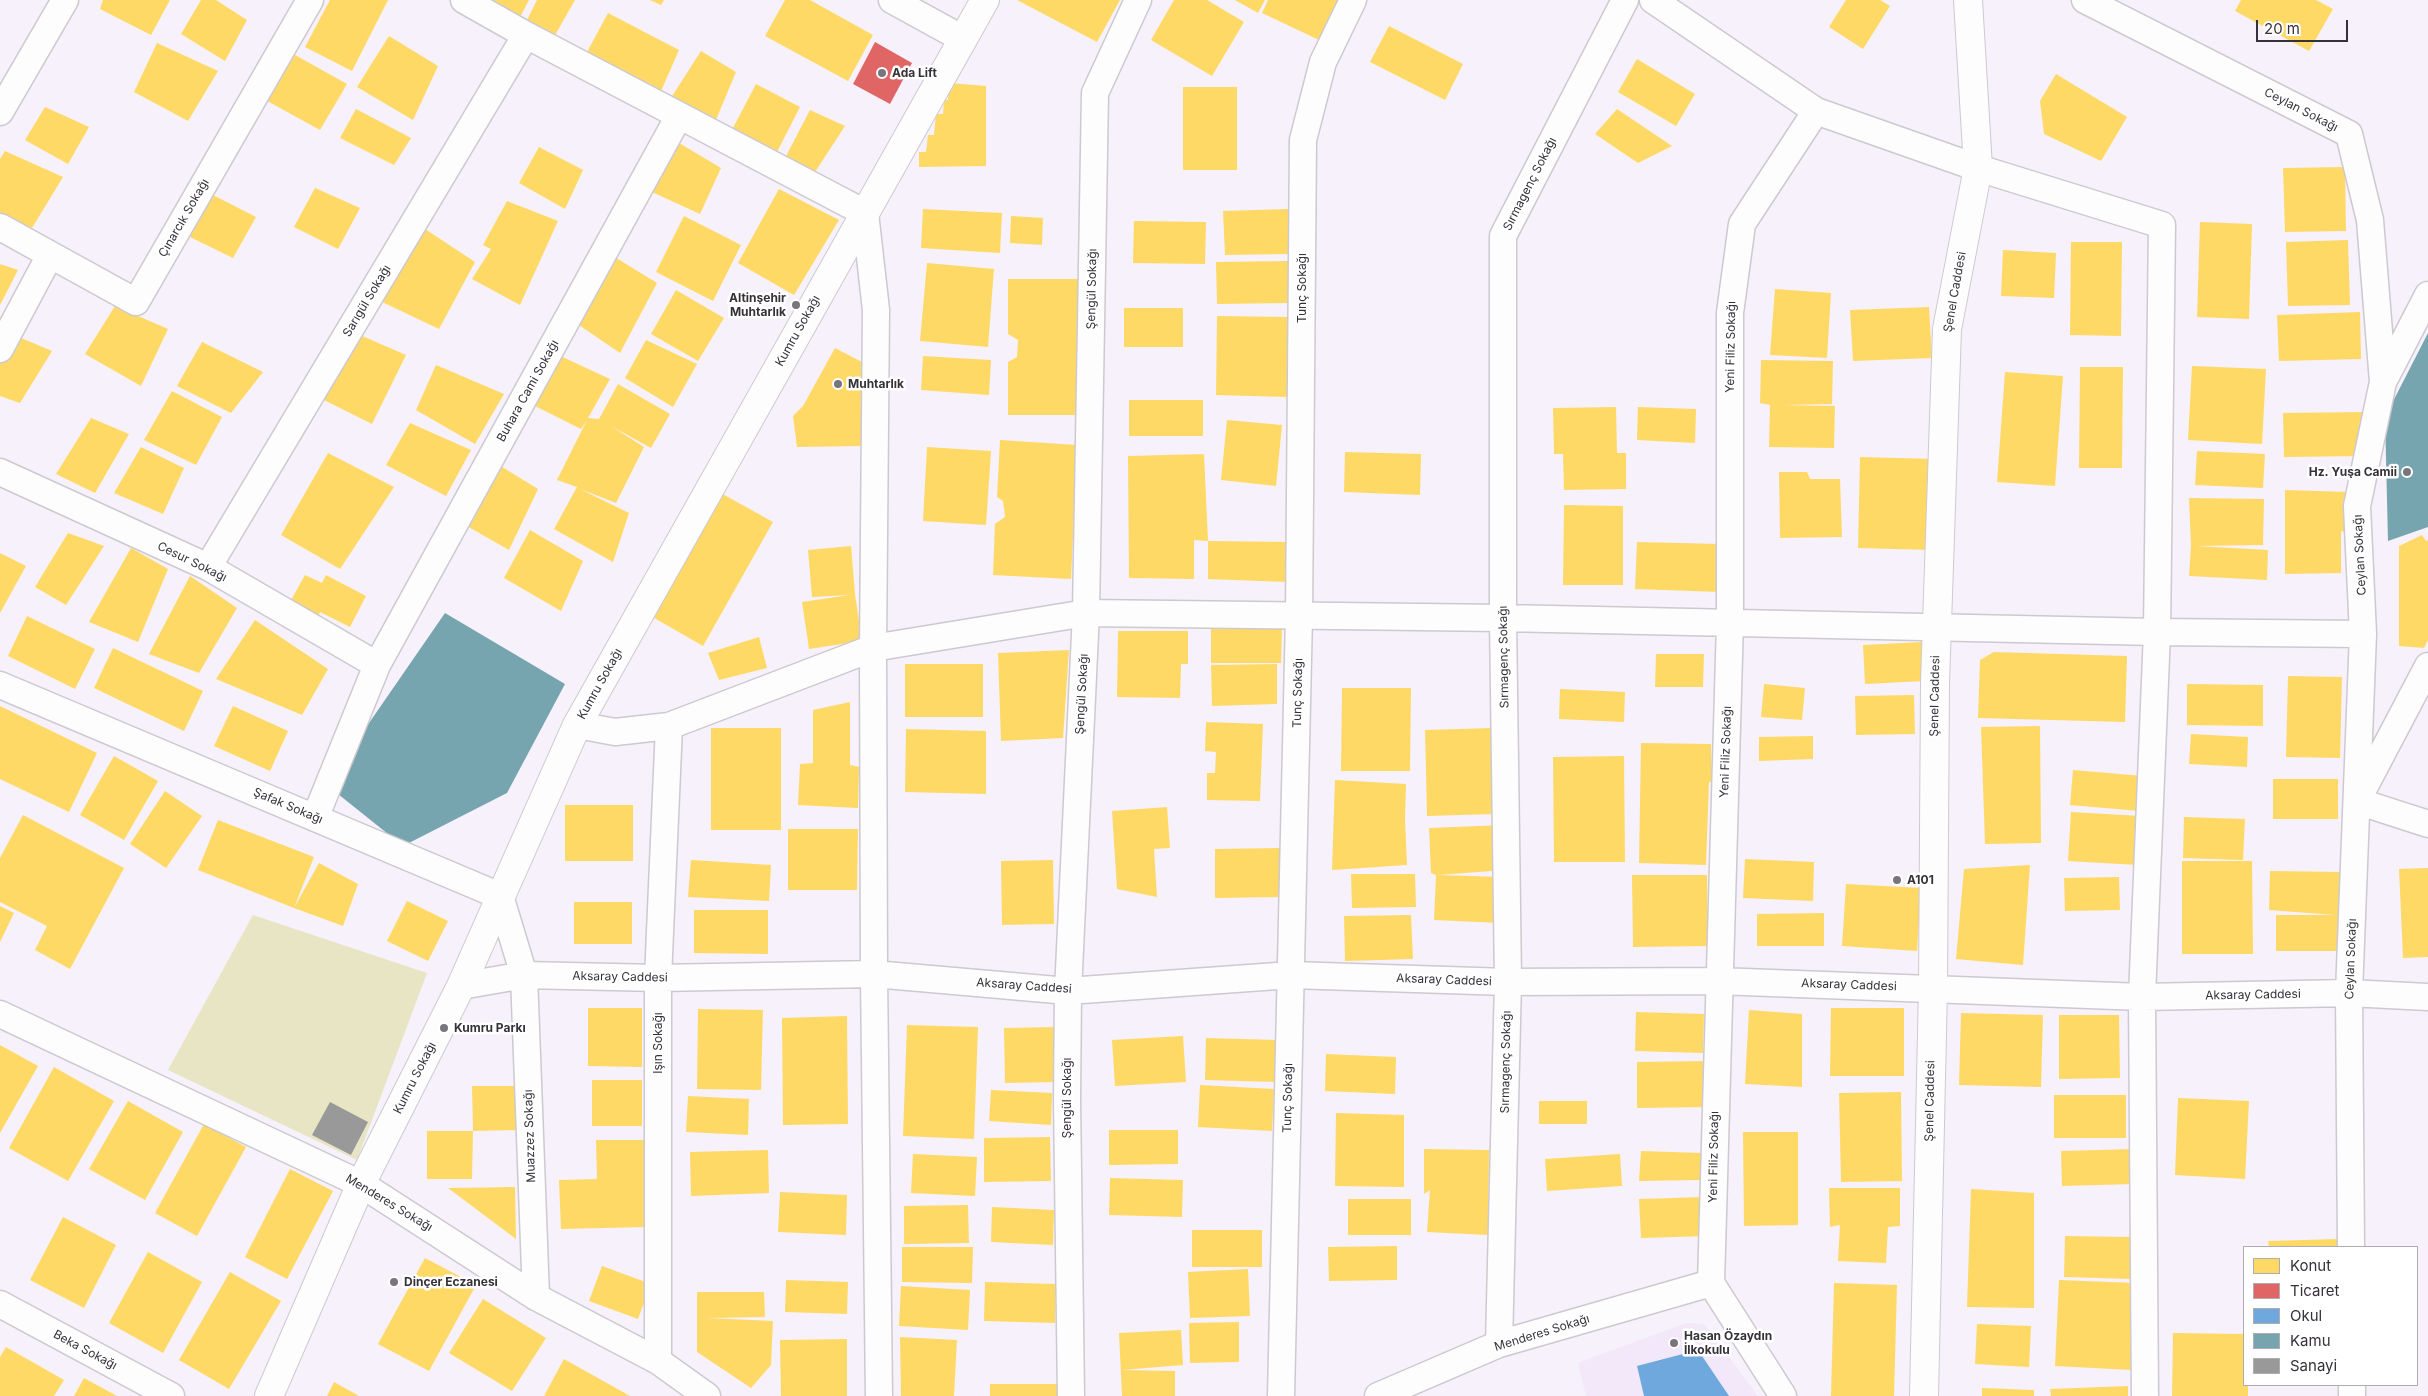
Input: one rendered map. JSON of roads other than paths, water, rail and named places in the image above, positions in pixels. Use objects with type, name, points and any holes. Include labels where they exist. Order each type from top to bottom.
[{"type":"street","points":[[0,112],[65,0]]},
{"type":"street","name":"Çınarcık Sokağı","points":[[0,227],[136,302],[310,0]]},
{"type":"street","points":[[464,0],[526,35],[865,213],[876,310],[873,648],[874,974],[879,1396]]},
{"type":"street","points":[[892,0],[963,39]]},
{"type":"street","name":"Kumru Sokağı","points":[[269,1396],[361,1184],[461,986],[577,725],[984,0]]},
{"type":"street","name":"Şengül Sokağı","points":[[1071,1396],[1066,1100],[1068,991],[1086,613],[1096,93],[1138,0]]},
{"type":"street","name":"Tunç Sokağı","points":[[1281,1396],[1299,616],[1303,140],[1323,62],[1353,0]]},
{"type":"street","name":"Sırmagenç Sokağı","points":[[1499,1344],[1508,982],[1503,618],[1503,236],[1625,0]]},
{"type":"street","points":[[1653,0],[1816,111],[1978,168],[2162,225],[2157,632],[2142,997],[2145,1396]]},
{"type":"street","name":"Şenel Caddesi","points":[[1924,1396],[1933,988],[1934,682],[1938,626],[1947,329],[1978,168],[1968,0]]},
{"type":"street","name":"Ceylan Sokağı","points":[[2084,0],[2349,134],[2370,220],[2383,382],[2357,506],[2364,634],[2349,993],[2351,1246]]},
{"type":"street","name":"Sarıgül Sokağı","points":[[208,567],[526,35]]},
{"type":"street","name":"Yeni Filiz Sokağı","points":[[1711,1283],[1718,981],[1730,622],[1730,314],[1742,224],[1816,111]]},
{"type":"street","name":"Buhara Cami Sokağı","points":[[315,818],[377,666],[679,116]]},
{"type":"street","points":[[0,349],[50,255]]},
{"type":"street","points":[[2383,382],[2428,295]]},
{"type":"street","name":"Cesur Sokağı","points":[[0,472],[208,567],[377,666]]},
{"type":"street","points":[[577,725],[615,732],[669,726],[873,648],[1086,613],[1503,618],[2157,632],[2364,634]]},
{"type":"street","points":[[2428,666],[2357,801],[2428,824]]},
{"type":"street","name":"Şafak Sokağı","points":[[0,685],[500,896]]},
{"type":"street","name":"Işın Sokağı","points":[[658,1361],[658,978],[669,726]]},
{"type":"street","points":[[500,896],[524,975]]},
{"type":"street","name":"Aksaray Caddesi","points":[[461,986],[524,975],[658,978],[874,974],[1068,991],[1291,975],[1508,982],[1718,981],[2142,997],[2349,993],[2428,997]]},
{"type":"street","name":"Muazzez Sokağı","points":[[524,975],[536,1297]]},
{"type":"street","name":"Menderes Sokağı","points":[[0,1014],[361,1184],[536,1297],[658,1361],[707,1396]]},
{"type":"street","points":[[1711,1283],[1783,1396]]},
{"type":"street","name":"Menderes Sokağı","points":[[1378,1396],[1499,1344],[1711,1283]]},
{"type":"street","name":"Beka Sokağı","points":[[0,1304],[171,1396]]},
{"type":"place","name":"Ada Lift","points":[[882,73]]},
{"type":"place","name":"Altinşehir Muhtarlık","points":[[796,305]]},
{"type":"place","name":"Muhtarlık","points":[[838,384]]},
{"type":"place","name":"Hz. Yuşa Camii","points":[[2407,472]]},
{"type":"place","name":"A101","points":[[1897,880]]},
{"type":"place","name":"Kumru Parkı","points":[[444,1028]]},
{"type":"place","name":"Dinçer Eczanesi","points":[[394,1282]]},
{"type":"place","name":"Hasan Özaydın İlkokulu","points":[[1674,1343]]}]
